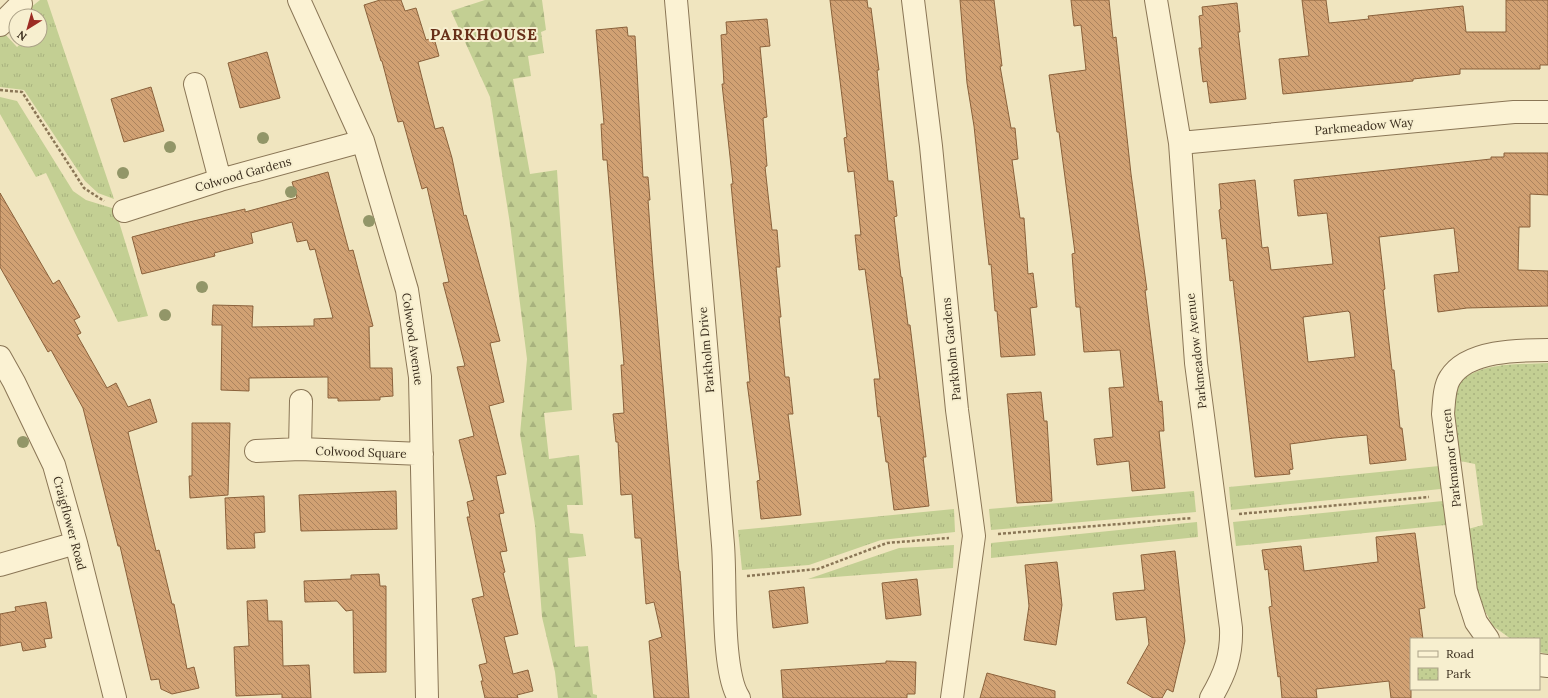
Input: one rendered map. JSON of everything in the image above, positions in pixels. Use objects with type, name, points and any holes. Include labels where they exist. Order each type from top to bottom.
[{"type":"street","name":"Colwood Avenue","points":[[299,0],[363,141],[407,290],[420,377],[427,698]]},
{"type":"street","name":"Parkholm Drive","points":[[676,0],[725,578],[727,651],[735,692],[739,698]]},
{"type":"street","name":"Parkholm Gardens","points":[[913,0],[932,146],[957,410],[974,536],[952,698]]},
{"type":"street","name":"Parkmeadow Avenue","points":[[1156,0],[1180,143],[1196,363],[1231,628],[1232,648],[1221,681],[1211,698]]},
{"type":"street","points":[[0,25],[21,4]]},
{"type":"street","points":[[195,84],[220,180]]},
{"type":"street","name":"Parkmeadow Way","points":[[1180,143],[1514,112],[1548,112]]},
{"type":"street","name":"Colwood Gardens","points":[[124,211],[220,180],[363,141]]},
{"type":"street","name":"Parkmanor Green","points":[[1487,638],[1476,622],[1466,591],[1455,494],[1443,414],[1446,394],[1450,378],[1466,363],[1483,355],[1548,350]]},
{"type":"street","name":"Craigflower Road","points":[[0,357],[14,382],[54,465],[76,543],[115,698]]},
{"type":"street","name":"Colwood Square","points":[[300,450],[301,401]]},
{"type":"street","name":"Colwood Square","points":[[256,451],[300,450],[422,454]]},
{"type":"street","points":[[0,565],[76,543]]},
{"type":"path","points":[[0,90],[22,92],[84,188],[99,199],[124,211]]},
{"type":"path","points":[[725,578],[818,569],[887,543],[1216,517],[1455,494]]},
{"type":"green space","points":[[40,0],[47,0],[114,199],[98,193],[85,181],[24,90],[0,87],[0,36],[4,33],[8,37],[8,48],[48,48],[48,8],[30,8]]},
{"type":"green space","points":[[485,0],[542,0],[546,30],[541,32],[544,53],[528,56],[531,76],[513,79],[530,174],[557,170],[572,410],[544,413],[549,459],[579,455],[583,505],[567,505],[570,533],[583,534],[586,556],[568,558],[575,647],[588,646],[593,694],[597,695],[597,698],[558,698],[555,672],[542,617],[535,525],[520,434],[527,359],[510,224],[490,97],[451,11]]},
{"type":"green space","points":[[0,97],[17,101],[73,191],[86,200],[115,209],[148,316],[118,322],[46,173],[36,177],[0,114]]},
{"type":"green space","points":[[1548,363],[1548,654],[1540,652],[1540,638],[1510,638],[1493,626],[1477,596],[1468,529],[1483,525],[1475,464],[1460,461],[1454,420],[1453,399],[1458,386],[1466,377],[1478,371],[1506,365]]},
{"type":"green space","points":[[1439,466],[1441,489],[1231,510],[1229,487]]},
{"type":"green space","points":[[1194,491],[1196,512],[991,530],[989,509]]},
{"type":"green space","points":[[1443,501],[1446,525],[1236,546],[1233,522]]},
{"type":"green space","points":[[954,509],[955,532],[881,540],[809,565],[742,570],[738,530]]},
{"type":"green space","points":[[1197,522],[1198,537],[991,558],[991,543]]},
{"type":"green space","points":[[954,545],[953,568],[808,579],[899,548]]},
{"type":"building","points":[[380,0],[401,0],[405,11],[416,8],[426,40],[434,38],[439,56],[418,62],[435,129],[443,127],[452,158],[464,216],[466,215],[500,341],[490,343],[504,402],[489,406],[506,474],[496,476],[504,513],[499,514],[507,551],[500,552],[505,572],[503,573],[518,634],[504,637],[513,674],[528,670],[533,691],[517,695],[518,698],[485,698],[481,681],[483,681],[479,665],[487,663],[472,599],[484,596],[467,517],[470,517],[467,502],[474,500],[459,440],[474,436],[457,367],[465,366],[443,283],[449,282],[427,187],[422,189],[403,121],[398,122],[382,61],[364,5]]},
{"type":"building","points":[[830,0],[867,0],[868,8],[871,8],[879,70],[877,70],[888,181],[893,181],[897,216],[894,217],[908,325],[910,325],[926,457],[923,457],[929,506],[894,510],[880,416],[878,417],[874,379],[880,379],[865,269],[859,270],[855,235],[861,235],[854,171],[848,172],[844,138],[847,137]]},
{"type":"building","points":[[960,0],[994,0],[1002,66],[1000,66],[1011,128],[1015,128],[1018,159],[1012,160],[1020,218],[1024,218],[1028,274],[1033,273],[1037,307],[1030,308],[1035,355],[1001,357],[997,311],[995,311],[991,264],[989,265],[974,126],[967,83]]},
{"type":"building","points":[[1071,0],[1109,0],[1113,38],[1116,37],[1159,402],[1162,401],[1164,431],[1159,431],[1165,488],[1132,491],[1129,461],[1097,465],[1094,439],[1113,437],[1109,388],[1124,387],[1120,350],[1084,352],[1080,307],[1076,307],[1072,254],[1075,253],[1059,132],[1057,132],[1049,75],[1086,70],[1081,25],[1074,26]]},
{"type":"building","points":[[1302,0],[1326,0],[1329,23],[1369,19],[1368,16],[1463,6],[1466,32],[1506,32],[1506,0],[1548,0],[1548,65],[1540,65],[1540,69],[1460,69],[1460,74],[1413,79],[1413,81],[1283,94],[1279,59],[1309,56]]},
{"type":"building","points":[[1237,3],[1240,32],[1238,32],[1246,99],[1210,103],[1207,81],[1203,82],[1199,48],[1202,48],[1199,16],[1203,15],[1202,7]]},
{"type":"building","points":[[767,19],[770,46],[760,47],[767,117],[763,118],[767,166],[765,167],[772,230],[777,230],[780,267],[776,267],[781,317],[779,317],[785,377],[789,377],[793,414],[788,414],[801,515],[761,519],[757,481],[760,480],[747,382],[750,382],[731,184],[733,184],[722,84],[724,84],[721,35],[727,34],[726,22]]},
{"type":"building","points":[[627,27],[628,36],[635,36],[643,177],[648,177],[650,200],[648,200],[653,269],[680,571],[689,698],[654,698],[649,641],[662,637],[654,602],[646,604],[641,538],[635,538],[632,494],[621,495],[618,442],[616,442],[613,414],[624,413],[621,365],[624,365],[607,160],[603,160],[601,124],[604,124],[596,30]]},
{"type":"building","points":[[267,52],[280,98],[240,108],[228,63]]},
{"type":"building","points":[[151,87],[164,131],[124,142],[111,99]]},
{"type":"building","points":[[1504,153],[1548,153],[1548,195],[1530,194],[1530,227],[1519,227],[1518,270],[1548,271],[1548,306],[1467,308],[1438,312],[1434,275],[1459,272],[1454,228],[1379,237],[1392,370],[1394,370],[1400,428],[1402,428],[1406,460],[1370,464],[1367,435],[1334,438],[1290,444],[1293,469],[1289,470],[1290,474],[1255,477],[1233,280],[1230,281],[1226,238],[1222,239],[1219,210],[1221,209],[1219,184],[1255,180],[1262,248],[1268,247],[1271,270],[1333,264],[1327,213],[1298,216],[1294,180],[1491,159],[1491,157],[1504,157]],"holes":[[[1348,311],[1350,313],[1355,357],[1308,362],[1303,317]]]},
{"type":"building","points":[[328,172],[349,251],[353,250],[373,326],[369,327],[370,368],[392,368],[393,396],[380,397],[380,400],[338,401],[338,398],[328,398],[328,377],[249,378],[249,391],[221,390],[222,325],[212,325],[213,305],[253,306],[252,327],[314,326],[314,319],[333,318],[315,249],[310,250],[307,240],[297,242],[292,222],[251,233],[253,243],[214,253],[215,256],[142,274],[132,237],[245,209],[245,212],[297,198],[292,182]]},
{"type":"building","points":[[0,193],[53,284],[59,280],[80,317],[74,320],[81,333],[77,335],[107,388],[116,383],[128,407],[150,399],[157,422],[128,432],[156,551],[159,550],[172,604],[174,604],[187,669],[194,667],[199,688],[172,694],[161,689],[159,679],[151,680],[120,546],[118,546],[83,408],[51,350],[48,352],[0,267]]},
{"type":"building","points":[[1041,392],[1044,421],[1047,421],[1052,501],[1017,503],[1007,394]]},
{"type":"building","points":[[192,423],[230,423],[228,495],[190,498],[189,476],[192,476]]},
{"type":"building","points":[[396,491],[397,529],[301,531],[299,495]]},
{"type":"building","points":[[264,496],[265,532],[254,533],[255,548],[227,549],[225,498]]},
{"type":"building","points":[[1415,533],[1425,608],[1419,609],[1423,638],[1410,638],[1411,698],[1391,698],[1389,681],[1316,689],[1317,698],[1282,698],[1269,607],[1272,606],[1268,569],[1265,570],[1262,550],[1301,546],[1304,571],[1378,562],[1376,537]]},
{"type":"building","points":[[1175,551],[1185,641],[1173,692],[1167,689],[1162,698],[1153,698],[1127,683],[1149,644],[1146,617],[1116,620],[1113,593],[1145,590],[1141,555]]},
{"type":"building","points":[[1057,562],[1062,605],[1056,645],[1024,640],[1029,606],[1025,565]]},
{"type":"building","points":[[379,574],[380,586],[386,586],[386,672],[354,673],[353,610],[346,611],[337,601],[305,602],[304,581],[351,579],[351,575]]},
{"type":"building","points":[[917,579],[921,615],[886,619],[882,583]]},
{"type":"building","points":[[804,587],[808,623],[773,628],[769,591]]},
{"type":"building","points":[[267,600],[268,621],[282,621],[283,666],[309,665],[311,698],[282,698],[282,694],[236,696],[234,647],[249,646],[247,601]]},
{"type":"building","points":[[46,602],[52,638],[44,639],[46,647],[23,651],[21,642],[0,646],[0,614],[16,611],[15,607]]},
{"type":"building","points":[[886,661],[916,662],[915,694],[907,694],[907,698],[783,698],[781,670],[886,663]]},
{"type":"building","points":[[987,673],[1055,691],[1055,698],[980,698]]},
{"type":"district","name":"PARKHOUSE","points":[[484,34]]}]
